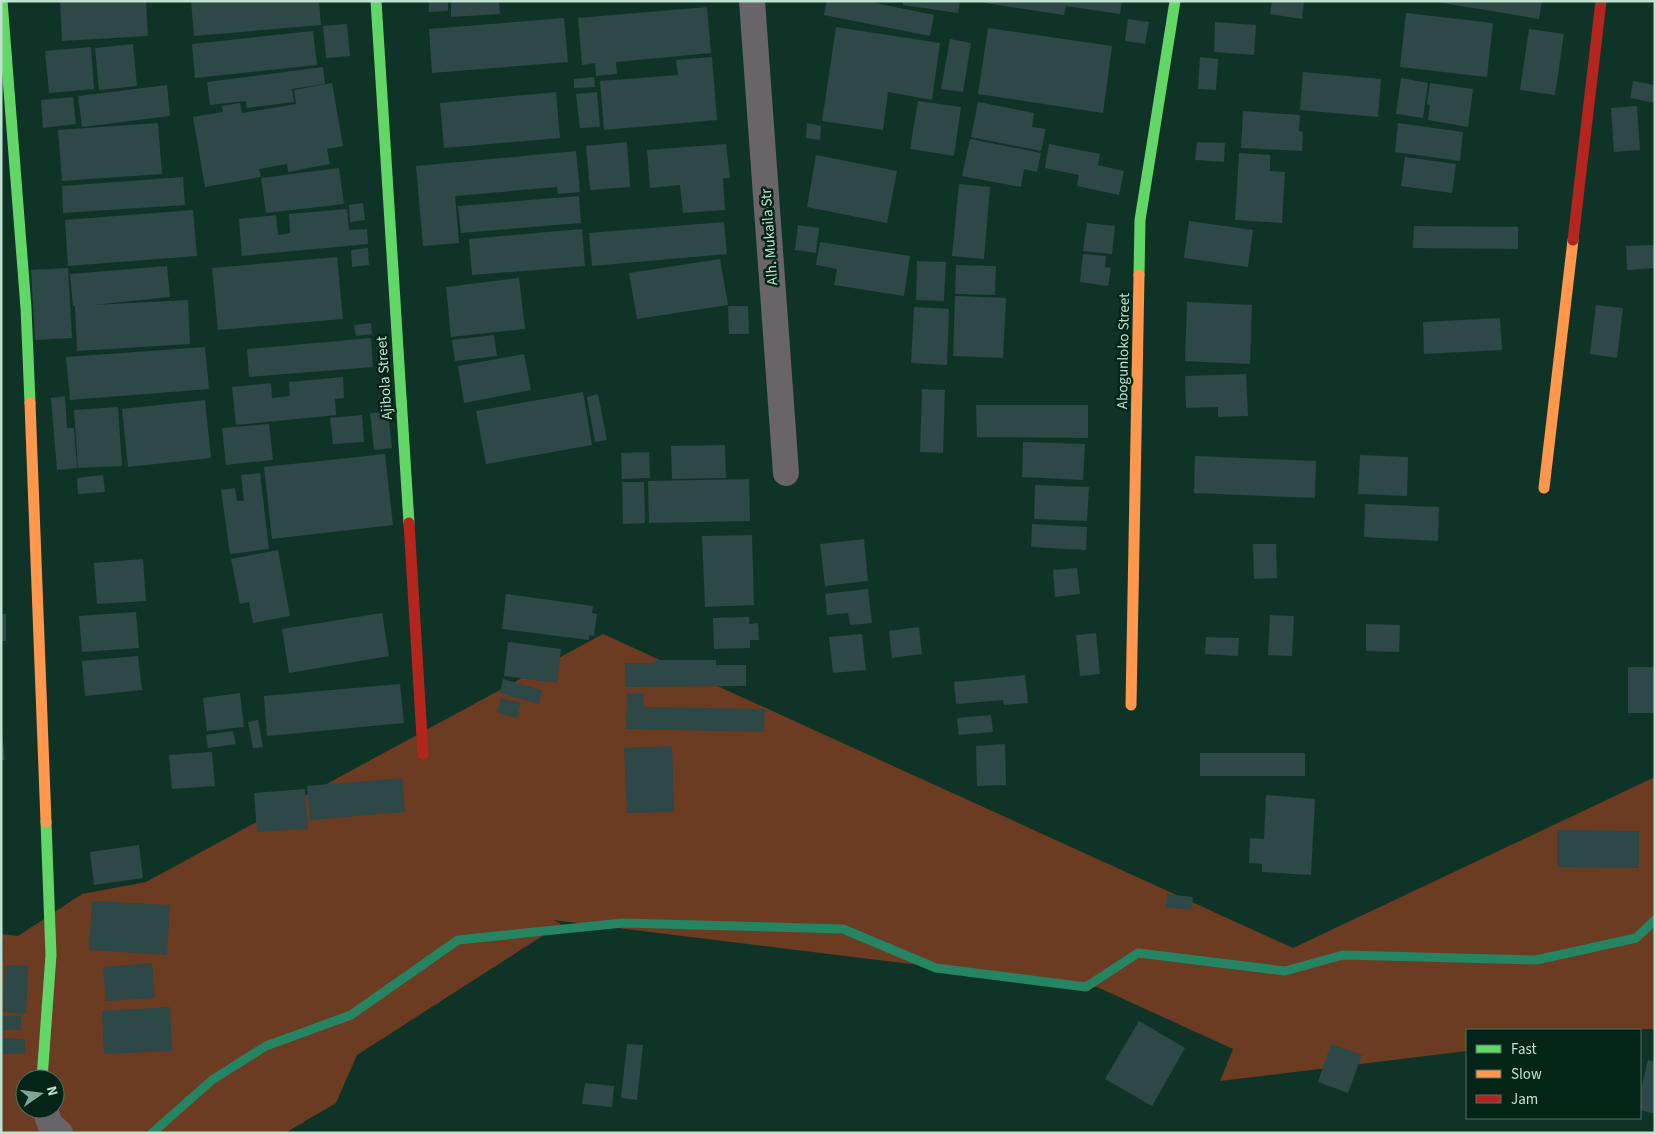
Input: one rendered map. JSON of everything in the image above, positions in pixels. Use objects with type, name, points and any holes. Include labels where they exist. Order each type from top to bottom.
[{"type":"street","points":[[2,1],[26,308],[51,955],[43,1069]]},
{"type":"street","name":"Ajibola Street","points":[[376,1],[423,754]]},
{"type":"street","name":"Alh. Mukaila Str","points":[[752,1],[786,473]]},
{"type":"street","name":"Abogunloko Street","points":[[1131,705],[1140,220],[1175,1]]},
{"type":"street","points":[[1544,488],[1601,1]]},
{"type":"street","points":[[48,1119],[50,1124],[60,1133]]},
{"type":"shaded area","points":[[603,634],[1293,948],[1655,777],[1655,1029],[1466,1029],[1466,1051],[1220,1081],[1233,1049],[1097,987],[553,920],[561,924],[357,1055],[336,1103],[285,1133],[1,1133],[1,934],[18,936],[82,894],[146,882]]},
{"type":"building","points":[[60,1],[146,1],[148,36],[62,41]]},
{"type":"building","points":[[191,1],[319,1],[321,25],[194,36]]},
{"type":"building","points":[[429,1],[448,1],[448,11],[429,12]]},
{"type":"building","points":[[451,1],[499,1],[500,14],[451,17]]},
{"type":"building","points":[[827,1],[866,1],[934,15],[930,36],[824,15]]},
{"type":"building","points":[[903,1],[960,1],[958,13],[903,5]]},
{"type":"building","points":[[985,1],[1122,1],[1120,14],[1066,6],[1064,15],[985,3]]},
{"type":"building","points":[[1272,1],[1304,1],[1302,19],[1270,14]]},
{"type":"building","points":[[1431,1],[1542,1],[1539,19]]},
{"type":"building","points":[[707,7],[711,53],[616,62],[617,74],[596,76],[595,63],[582,65],[578,18]]},
{"type":"building","points":[[1406,13],[1493,23],[1487,77],[1400,67]]},
{"type":"building","points":[[564,18],[568,62],[432,73],[429,29]]},
{"type":"building","points":[[1128,19],[1149,22],[1145,44],[1125,41]]},
{"type":"building","points":[[1215,22],[1256,25],[1254,55],[1214,52]]},
{"type":"building","points":[[347,24],[350,56],[326,58],[323,26]]},
{"type":"building","points":[[836,27],[940,43],[932,100],[888,92],[883,130],[822,121]]},
{"type":"building","points":[[988,28],[1112,46],[1103,113],[978,94]]},
{"type":"building","points":[[1529,29],[1564,34],[1555,95],[1520,90]]},
{"type":"building","points":[[313,31],[317,65],[195,78],[192,44]]},
{"type":"building","points":[[950,39],[971,43],[963,92],[941,89]]},
{"type":"building","points":[[133,44],[137,86],[99,90],[95,48]]},
{"type":"building","points":[[91,47],[94,89],[49,93],[45,51]]},
{"type":"building","points":[[712,57],[717,120],[604,130],[600,81],[678,75],[676,60]]},
{"type":"building","points":[[1200,57],[1218,59],[1216,90],[1198,89]]},
{"type":"building","points":[[323,67],[325,84],[292,89],[294,102],[247,108],[246,101],[210,105],[207,82]]},
{"type":"building","points":[[1303,72],[1381,79],[1378,117],[1300,110]]},
{"type":"building","points":[[594,77],[595,87],[574,88],[574,79]]},
{"type":"building","points":[[1401,78],[1428,83],[1423,118],[1396,114]]},
{"type":"building","points":[[1633,81],[1655,85],[1655,103],[1630,98]]},
{"type":"building","points":[[332,83],[343,146],[327,149],[330,164],[288,172],[287,164],[259,169],[261,177],[205,187],[193,117],[223,112],[222,106],[240,103],[242,113],[296,104],[294,90]]},
{"type":"building","points":[[1430,83],[1473,89],[1468,127],[1428,120],[1430,105],[1427,104]]},
{"type":"building","points":[[167,85],[170,116],[82,127],[78,96]]},
{"type":"building","points":[[556,92],[560,138],[444,148],[440,103]]},
{"type":"building","points":[[597,92],[600,127],[580,128],[576,94]]},
{"type":"building","points":[[73,97],[76,124],[43,128],[41,100]]},
{"type":"building","points":[[918,101],[961,107],[954,156],[910,149]]},
{"type":"building","points":[[978,102],[1034,113],[1032,127],[1046,129],[1041,151],[971,137]]},
{"type":"building","points":[[1637,106],[1640,150],[1614,152],[1611,108]]},
{"type":"building","points":[[1243,111],[1300,115],[1299,131],[1303,132],[1302,151],[1241,148]]},
{"type":"building","points":[[158,123],[162,174],[62,181],[58,130]]},
{"type":"building","points":[[807,123],[821,126],[820,140],[806,138]]},
{"type":"building","points":[[1398,123],[1463,132],[1460,161],[1395,152]]},
{"type":"building","points":[[970,139],[1041,153],[1037,172],[1024,169],[1021,187],[962,176]]},
{"type":"building","points":[[627,142],[630,187],[590,190],[586,146]]},
{"type":"building","points":[[1197,142],[1225,143],[1224,162],[1195,160]]},
{"type":"building","points":[[726,144],[730,178],[723,178],[725,210],[683,213],[680,185],[650,188],[647,150]]},
{"type":"building","points":[[1049,144],[1100,154],[1098,165],[1124,171],[1119,195],[1077,186],[1079,175],[1045,168]]},
{"type":"building","points":[[576,151],[580,192],[558,194],[557,187],[455,196],[459,243],[423,246],[416,166]]},
{"type":"building","points":[[1239,153],[1270,155],[1270,171],[1285,172],[1282,223],[1235,220]]},
{"type":"building","points":[[816,155],[897,171],[887,223],[807,207]]},
{"type":"building","points":[[1405,157],[1456,164],[1452,193],[1401,186]]},
{"type":"building","points":[[339,168],[344,204],[266,213],[261,178]]},
{"type":"building","points":[[183,177],[185,205],[63,213],[62,186]]},
{"type":"building","points":[[959,184],[990,187],[984,259],[952,256]]},
{"type":"building","points":[[579,196],[581,223],[461,233],[458,206]]},
{"type":"building","points":[[363,203],[365,220],[350,222],[349,205]]},
{"type":"building","points":[[347,209],[349,230],[367,229],[368,244],[242,256],[239,219],[276,215],[278,235],[290,233],[289,214]]},
{"type":"building","points":[[193,210],[197,256],[68,266],[65,220]]},
{"type":"building","points":[[1189,221],[1253,230],[1248,267],[1184,258]]},
{"type":"building","points":[[724,222],[727,254],[592,266],[589,233]]},
{"type":"building","points":[[1087,223],[1115,226],[1112,254],[1083,251]]},
{"type":"building","points":[[798,225],[819,228],[816,253],[795,250]]},
{"type":"building","points":[[1414,226],[1518,227],[1518,249],[1413,248]]},
{"type":"building","points":[[582,229],[585,266],[472,275],[469,239]]},
{"type":"building","points":[[820,242],[910,256],[904,296],[834,285],[837,269],[816,265]]},
{"type":"building","points":[[1655,245],[1655,268],[1627,270],[1626,246]]},
{"type":"building","points":[[368,248],[369,265],[352,267],[351,250]]},
{"type":"building","points":[[1083,254],[1106,256],[1105,267],[1111,268],[1108,286],[1080,282]]},
{"type":"building","points":[[337,257],[343,319],[218,330],[212,268]]},
{"type":"building","points":[[720,259],[728,305],[637,319],[629,273]]},
{"type":"building","points":[[917,261],[946,262],[944,301],[916,300]]},
{"type":"building","points":[[956,265],[996,266],[995,295],[955,294]]},
{"type":"building","points":[[167,266],[170,297],[92,305],[188,300],[190,344],[77,351],[75,306],[73,306],[70,274]]},
{"type":"building","points":[[68,268],[72,338],[35,340],[31,270]]},
{"type":"building","points":[[519,278],[525,329],[451,337],[446,287]]},
{"type":"building","points":[[955,296],[1006,298],[1003,358],[953,356]]},
{"type":"building","points":[[1187,302],[1252,305],[1250,364],[1185,361]]},
{"type":"building","points":[[1596,305],[1623,308],[1617,358],[1590,354]]},
{"type":"building","points":[[728,306],[748,306],[749,334],[729,334]]},
{"type":"building","points":[[914,307],[949,309],[947,365],[911,363]]},
{"type":"building","points":[[1500,318],[1502,350],[1424,354],[1423,322]]},
{"type":"building","points":[[371,323],[372,334],[356,336],[354,325]]},
{"type":"building","points":[[494,335],[497,356],[455,361],[452,340]]},
{"type":"building","points":[[371,338],[373,367],[249,377],[247,349]]},
{"type":"building","points":[[205,347],[209,389],[70,400],[66,357]]},
{"type":"building","points":[[524,354],[531,390],[464,403],[458,366]]},
{"type":"building","points":[[1246,374],[1248,416],[1218,417],[1218,407],[1186,408],[1185,376]]},
{"type":"building","points":[[343,377],[344,398],[335,399],[336,415],[236,425],[232,387],[271,383],[272,398],[290,396],[289,382]]},
{"type":"building","points":[[922,389],[945,390],[943,453],[920,452]]},
{"type":"building","points":[[583,392],[592,445],[486,464],[476,411]]},
{"type":"building","points":[[598,394],[607,440],[595,442],[587,397]]},
{"type":"building","points":[[65,396],[67,428],[74,428],[77,468],[57,470],[51,398]]},
{"type":"building","points":[[205,400],[211,458],[128,467],[122,409]]},
{"type":"building","points":[[976,405],[1088,405],[1088,438],[977,437]]},
{"type":"building","points":[[118,407],[122,466],[78,468],[74,410]]},
{"type":"building","points":[[388,412],[392,448],[374,450],[370,413]]},
{"type":"building","points":[[362,415],[364,442],[333,444],[330,418]]},
{"type":"building","points":[[269,424],[273,460],[226,465],[222,428]]},
{"type":"building","points":[[1023,442],[1085,444],[1083,480],[1022,477]]},
{"type":"building","points":[[725,445],[726,478],[672,479],[671,446]]},
{"type":"building","points":[[649,452],[650,478],[622,479],[621,453]]},
{"type":"building","points":[[385,454],[393,525],[272,539],[264,467]]},
{"type":"building","points":[[1360,455],[1408,457],[1407,496],[1358,494]]},
{"type":"building","points":[[1195,456],[1316,461],[1315,498],[1194,493]]},
{"type":"building","points":[[260,473],[269,549],[230,554],[221,490],[235,488],[237,501],[244,501],[241,475]]},
{"type":"building","points":[[103,475],[105,492],[78,494],[77,478]]},
{"type":"building","points":[[749,479],[750,521],[649,523],[648,481]]},
{"type":"building","points":[[622,482],[644,482],[645,523],[623,524]]},
{"type":"building","points":[[1035,485],[1089,487],[1087,521],[1034,519]]},
{"type":"building","points":[[1365,504],[1439,507],[1438,541],[1364,537]]},
{"type":"building","points":[[1032,524],[1087,527],[1086,550],[1031,547]]},
{"type":"building","points":[[752,535],[754,605],[705,607],[702,536]]},
{"type":"building","points":[[864,539],[868,581],[825,586],[820,544]]},
{"type":"building","points":[[1253,544],[1276,544],[1277,578],[1254,579]]},
{"type":"building","points":[[278,550],[290,616],[253,623],[249,602],[240,604],[231,559]]},
{"type":"building","points":[[143,559],[146,601],[97,604],[94,563]]},
{"type":"building","points":[[1077,568],[1080,594],[1055,597],[1053,570]]},
{"type":"building","points":[[868,589],[872,623],[850,625],[848,613],[827,615],[825,594]]},
{"type":"building","points":[[506,594],[593,606],[592,613],[597,614],[594,636],[589,635],[589,640],[502,629]]},
{"type":"building","points":[[136,612],[139,648],[82,652],[79,616]]},
{"type":"building","points":[[382,613],[389,656],[289,673],[282,629]]},
{"type":"building","points":[[1,614],[6,614],[6,641],[1,641]]},
{"type":"building","points":[[1270,615],[1294,616],[1292,656],[1268,655]]},
{"type":"building","points":[[749,617],[749,624],[758,623],[759,640],[750,640],[750,648],[714,649],[713,618]]},
{"type":"building","points":[[1366,624],[1400,625],[1399,652],[1366,651]]},
{"type":"building","points":[[919,627],[922,654],[892,658],[889,631]]},
{"type":"building","points":[[1096,633],[1100,674],[1080,676],[1076,635]]},
{"type":"building","points":[[862,634],[866,670],[833,673],[829,637]]},
{"type":"building","points":[[1206,637],[1239,638],[1238,656],[1205,654]]},
{"type":"building","points":[[508,642],[561,649],[557,683],[504,676]]},
{"type":"building","points":[[138,656],[142,690],[85,696],[82,661]]},
{"type":"building","points":[[655,660],[716,660],[716,665],[746,665],[746,686],[626,687],[625,663],[655,663]]},
{"type":"building","points":[[1628,667],[1655,667],[1655,713],[1628,713]]},
{"type":"building","points":[[1025,675],[1028,703],[1004,705],[1003,700],[956,704],[954,682]]},
{"type":"building","points":[[503,679],[542,690],[539,704],[500,693]]},
{"type":"building","points":[[400,684],[404,723],[267,736],[264,696]]},
{"type":"building","points":[[240,693],[244,727],[207,731],[203,698]]},
{"type":"building","points":[[627,693],[643,694],[644,707],[765,709],[764,732],[626,729]]},
{"type":"building","points":[[501,698],[521,703],[517,718],[497,713]]},
{"type":"building","points":[[991,715],[993,732],[959,735],[957,718]]},
{"type":"building","points":[[258,720],[263,747],[253,748],[248,722]]},
{"type":"building","points":[[1,725],[5,760],[1,760]]},
{"type":"building","points":[[233,731],[236,744],[208,748],[206,735]]},
{"type":"building","points":[[1005,744],[1006,785],[977,786],[976,746]]},
{"type":"building","points":[[672,746],[674,812],[627,813],[624,748]]},
{"type":"building","points":[[212,752],[215,786],[172,789],[169,755]]},
{"type":"building","points":[[1200,753],[1305,753],[1305,776],[1200,776]]},
{"type":"building","points":[[402,778],[405,812],[310,820],[307,786]]},
{"type":"building","points":[[305,789],[308,829],[257,832],[254,793]]},
{"type":"building","points":[[1266,795],[1315,799],[1311,875],[1262,872],[1262,864],[1249,863],[1250,838],[1264,839]]},
{"type":"building","points":[[1557,830],[1639,831],[1639,868],[1557,867]]},
{"type":"building","points":[[139,845],[143,878],[94,885],[90,852]]},
{"type":"building","points":[[1167,894],[1193,897],[1192,910],[1166,907]]},
{"type":"building","points":[[92,901],[170,905],[167,955],[89,950]]},
{"type":"building","points":[[1,939],[4,939],[3,961],[1,961]]},
{"type":"building","points":[[152,963],[155,998],[106,1001],[103,967]]},
{"type":"building","points":[[5,965],[28,966],[26,1014],[3,1012]]},
{"type":"building","points":[[170,1007],[172,1051],[104,1054],[102,1011]]},
{"type":"building","points":[[1,1016],[21,1016],[21,1030],[3,1030],[3,1038],[25,1039],[25,1054],[1,1054]]},
{"type":"building","points":[[1139,1021],[1185,1048],[1152,1106],[1105,1079]]},
{"type":"building","points":[[627,1044],[643,1045],[637,1100],[621,1098]]},
{"type":"building","points":[[1331,1044],[1362,1055],[1348,1093],[1318,1082]]},
{"type":"building","points":[[1648,1060],[1655,1062],[1655,1114],[1641,1110],[1641,1089]]},
{"type":"building","points":[[585,1083],[614,1086],[612,1107],[582,1104]]},
{"type":"waterway","points":[[152,1133],[212,1080],[266,1046],[351,1015],[458,940],[623,923],[843,929],[936,968],[1086,987],[1138,953],[1285,971],[1343,955],[1536,960],[1636,938],[1655,920]]},
{"type":"traffic: fast","points":[[2,1],[26,308],[30,403]]},
{"type":"traffic: fast","points":[[376,1],[409,523]]},
{"type":"traffic: fast","points":[[1139,275],[1140,220],[1175,1]]},
{"type":"traffic: fast","points":[[43,1069],[51,955],[46,822]]},
{"type":"traffic: slow","points":[[1544,488],[1573,240]]},
{"type":"traffic: slow","points":[[1131,705],[1139,275]]},
{"type":"traffic: slow","points":[[30,403],[46,822]]},
{"type":"traffic: jam","points":[[1573,240],[1601,1]]},
{"type":"traffic: jam","points":[[409,523],[423,754]]}]
